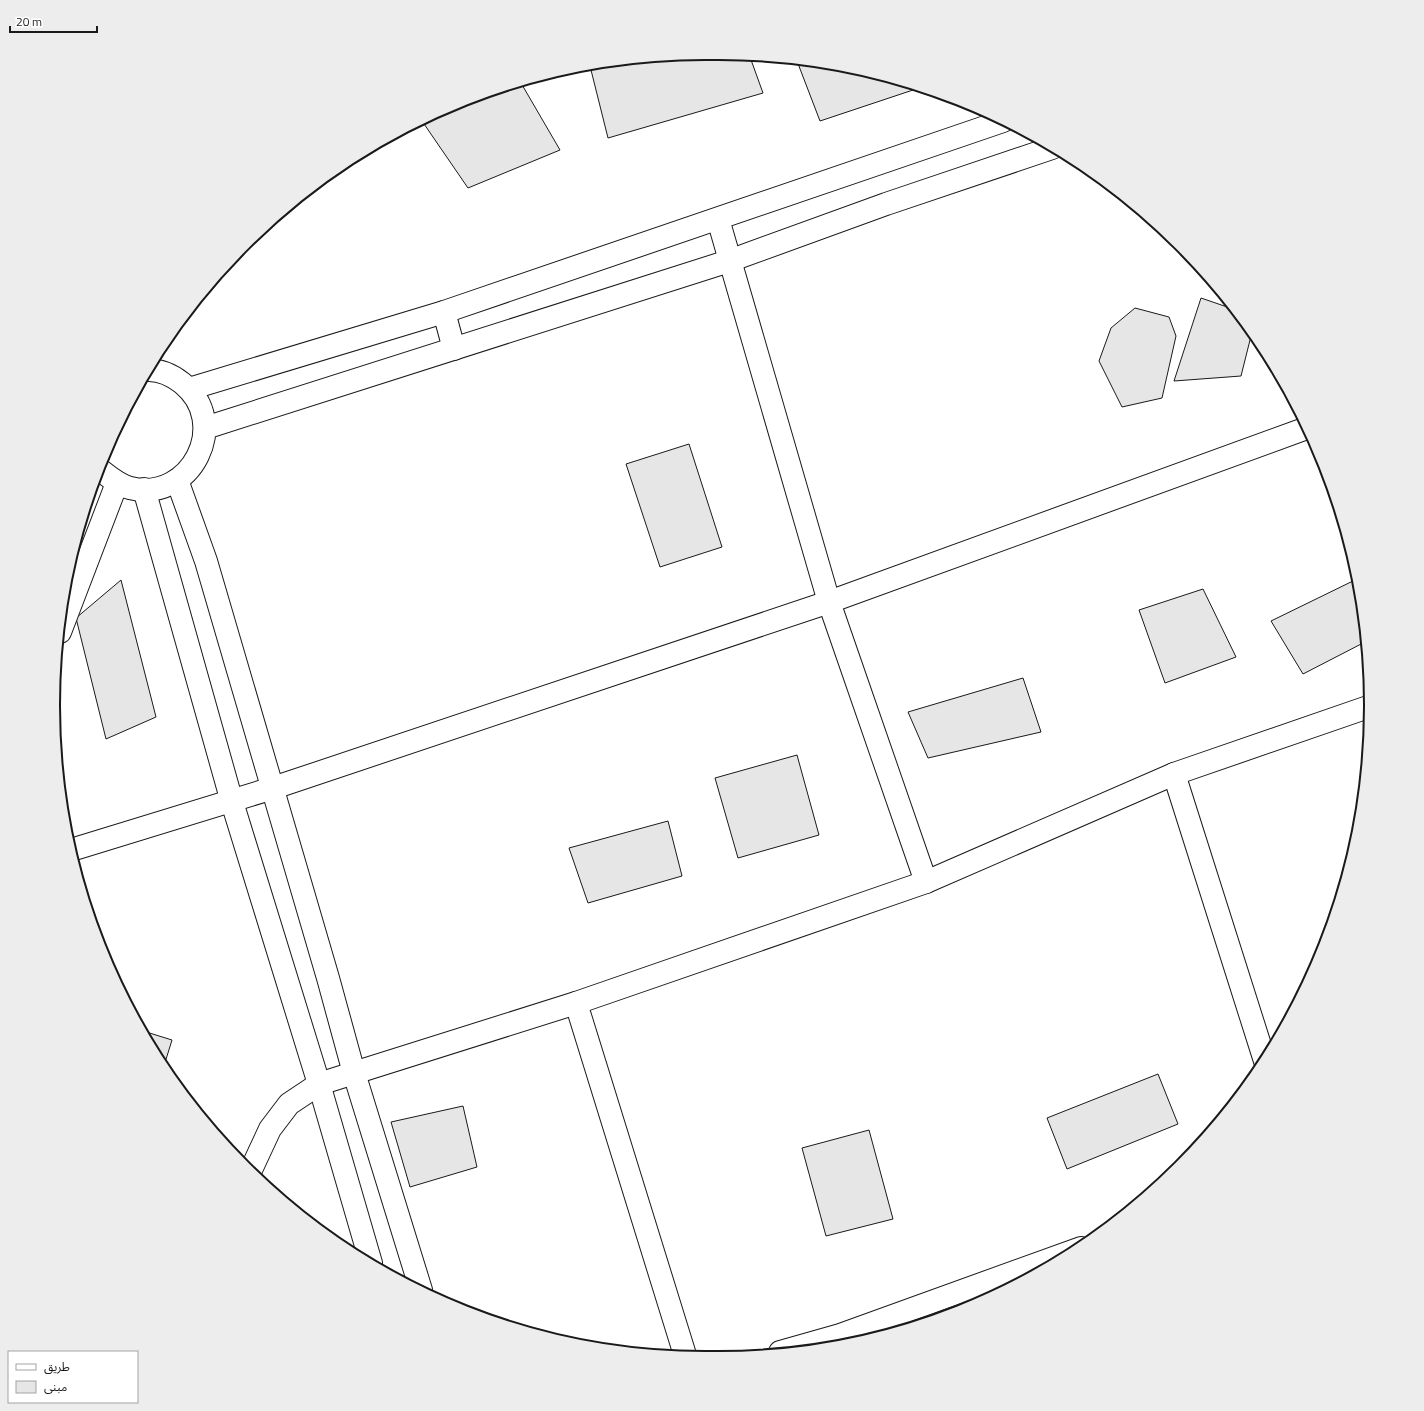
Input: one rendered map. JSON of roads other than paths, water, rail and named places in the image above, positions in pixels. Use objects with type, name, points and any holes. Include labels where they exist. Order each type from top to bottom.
[{"type":"street","points":[[189,389],[444,312],[997,124]]},
{"type":"street","points":[[205,428],[730,261],[886,204],[1047,150]]},
{"type":"street","points":[[718,219],[830,602],[926,882]]},
{"type":"street","points":[[444,312],[454,349]]},
{"type":"street","points":[[104,473],[117,483],[130,488],[144,490],[158,488],[177,480],[192,467],[202,448],[205,428],[201,407],[189,389],[174,376],[154,370]]},
{"type":"street","points":[[76,848],[232,802],[830,602],[1302,430]]},
{"type":"street","points":[[177,480],[206,561],[328,978],[354,1073],[419,1283]]},
{"type":"street","points":[[67,613],[117,483]]},
{"type":"street","points":[[144,490],[232,802],[319,1084],[370,1257]]},
{"type":"street","points":[[253,1166],[270,1130],[289,1104],[319,1084],[576,1003],[926,882],[1174,774],[1364,708]]},
{"type":"street","points":[[1174,774],[1262,1053]]},
{"type":"street","points":[[576,1003],[684,1350]]},
{"type":"street","points":[[846,1339],[1047,1261]]}]
